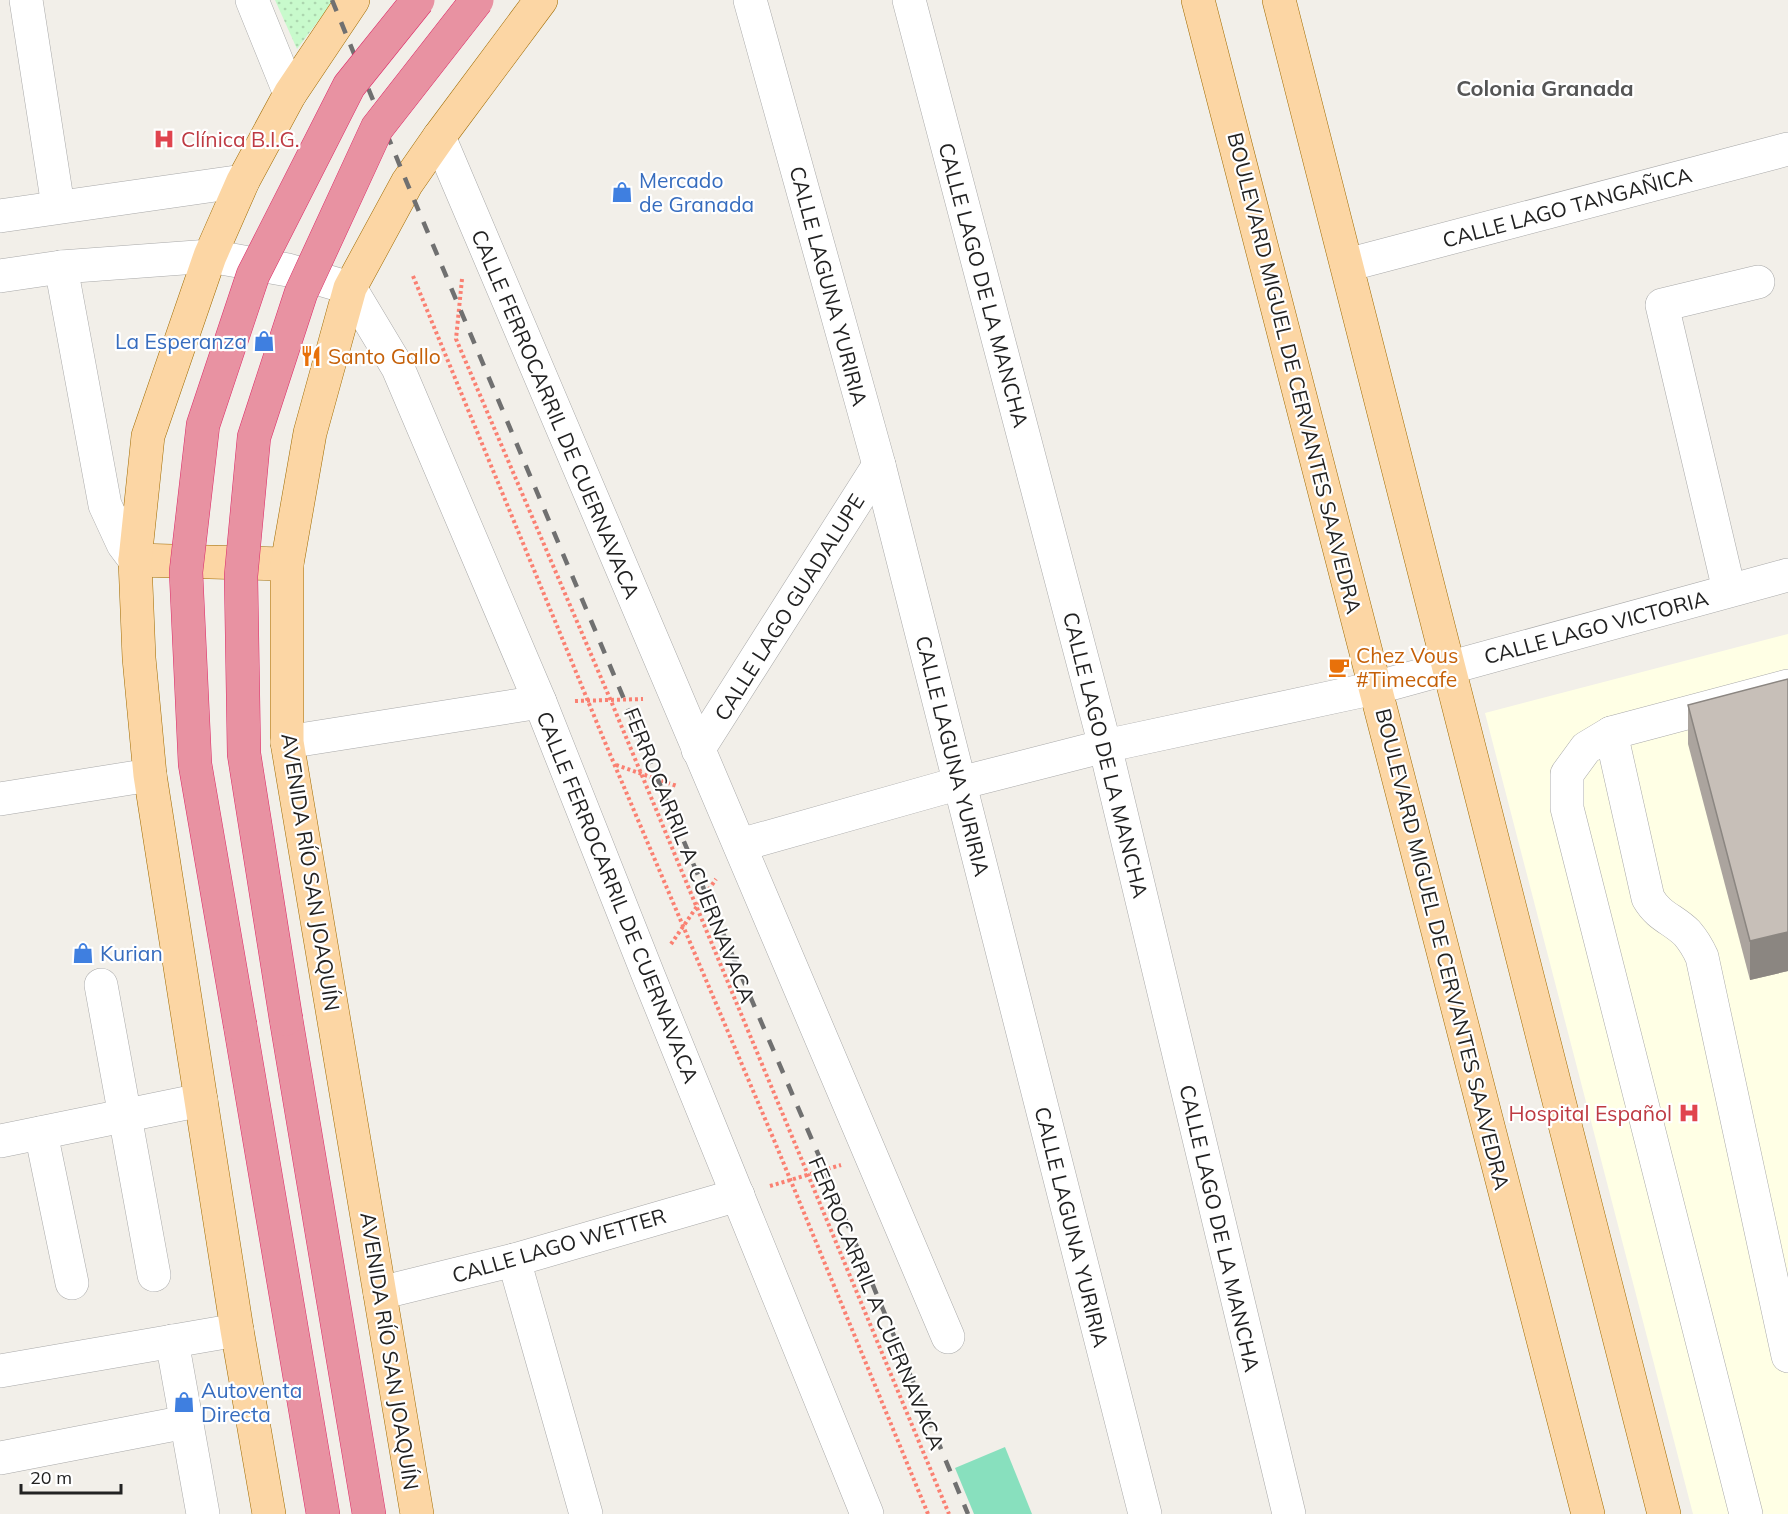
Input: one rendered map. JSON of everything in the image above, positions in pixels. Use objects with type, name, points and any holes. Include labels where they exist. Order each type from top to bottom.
[{"type":"highway","points":[[323,1514],[195,764],[186,572],[203,425],[253,275],[349,86],[418,0]]},
{"type":"highway","points":[[369,1514],[244,754],[241,576],[254,436],[302,293],[377,129],[477,0]]},
{"type":"main road","points":[[269,1514],[237,1330],[150,775],[139,658],[135,560],[148,436],[210,256],[243,180],[290,94],[353,0]]},
{"type":"main road","name":"AVENIDA RÍO SAN JOAQUÍN","points":[[417,1514],[287,742],[287,564],[310,433],[350,288],[407,183],[541,0]]},
{"type":"main road","name":"BOULEVARD MIGUEL DE CERVANTES SAAVEDRA","points":[[1198,0],[1588,1514]]},
{"type":"main road","points":[[1280,0],[1664,1514]]},
{"type":"main road","points":[[135,560],[287,564]]},
{"type":"street","points":[[26,0],[58,206]]},
{"type":"street","points":[[252,0],[290,94]]},
{"type":"street","name":"CALLE LAGUNA YURIRIA","points":[[750,0],[879,465],[1145,1514]]},
{"type":"street","name":"CALLE LAGO DE LA MANCHA","points":[[909,0],[1106,746],[1289,1514]]},
{"type":"street","name":"CALLE FERROCARRIL DE CUERNAVACA","points":[[439,137],[948,1337]]},
{"type":"street","name":"CALLE LAGO TANGAÑICA","points":[[1347,265],[1788,149]]},
{"type":"street","points":[[0,216],[243,180]]},
{"type":"street","points":[[0,276],[61,267],[210,256],[288,270],[350,288]]},
{"type":"street","points":[[61,267],[105,505],[123,544],[135,560]]},
{"type":"street","points":[[1729,590],[1662,305],[1758,282]]},
{"type":"street","name":"CALLE FERROCARRIL DE CUERNAVACA","points":[[350,288],[398,368],[540,702],[867,1514]]},
{"type":"street","name":"CALLE LAGO GUADALUPE","points":[[698,750],[879,465]]},
{"type":"street","name":"CALLE LAGO VICTORIA","points":[[740,845],[960,783],[1106,746],[1375,688],[1729,590],[1788,576]]},
{"type":"street","points":[[1746,1514],[1567,808],[1567,774],[1586,748],[1611,733],[1788,686]]},
{"type":"street","points":[[287,742],[540,702]]},
{"type":"street","points":[[1611,733],[1648,898],[1655,910],[1686,932],[1696,944],[1702,957],[1788,1356]]},
{"type":"street","points":[[0,799],[150,775]]},
{"type":"street","points":[[100,985],[154,1275]]},
{"type":"street","points":[[0,1141],[201,1100]]},
{"type":"street","points":[[41,1133],[72,1283]]},
{"type":"street","name":"CALLE LAGO WETTER","points":[[380,1293],[514,1260],[738,1195]]},
{"type":"street","points":[[514,1260],[586,1514]]},
{"type":"street","points":[[0,1371],[237,1330]]},
{"type":"street","points":[[172,1341],[203,1514]]},
{"type":"street","points":[[0,1458],[186,1422]]},
{"type":"path","name":"FERROCARRIL A CUERNAVACA","points":[[463,271],[456,339],[611,701],[949,1514]]},
{"type":"path","points":[[413,276],[928,1514]]},
{"type":"path","points":[[540,702],[676,698]]},
{"type":"path","points":[[615,765],[720,801]]},
{"type":"path","points":[[649,977],[740,845]]},
{"type":"path","points":[[738,1195],[870,1156]]},
{"type":"shaded area","name":"Hospital Español","points":[[1788,634],[1788,1514],[1693,1514],[1485,713]]},
{"type":"green space","points":[[275,0],[334,0],[297,49]]},
{"type":"green space","points":[[1005,1447],[1032,1514],[974,1514],[955,1468]]},
{"type":"building","points":[[1788,679],[1788,932],[1750,941],[1688,705]]},
{"type":"railway","points":[[332,0],[968,1514]]},
{"type":"place","name":"Clínica B.I.G.","points":[[164,139]]},
{"type":"place","name":"Mercado de Granada","points":[[622,192]]},
{"type":"place","name":"La Esperanza","points":[[264,341]]},
{"type":"place","name":"Santo Gallo","points":[[311,356]]},
{"type":"place","name":"Chez Vous #Timecafe","points":[[1339,667]]},
{"type":"place","name":"Kurian","points":[[83,953]]},
{"type":"place","name":"Hospital Español","points":[[1689,1113]]},
{"type":"place","name":"Autoventa Directa","points":[[184,1402]]},
{"type":"district","name":"Colonia Granada","points":[[1545,88]]}]
